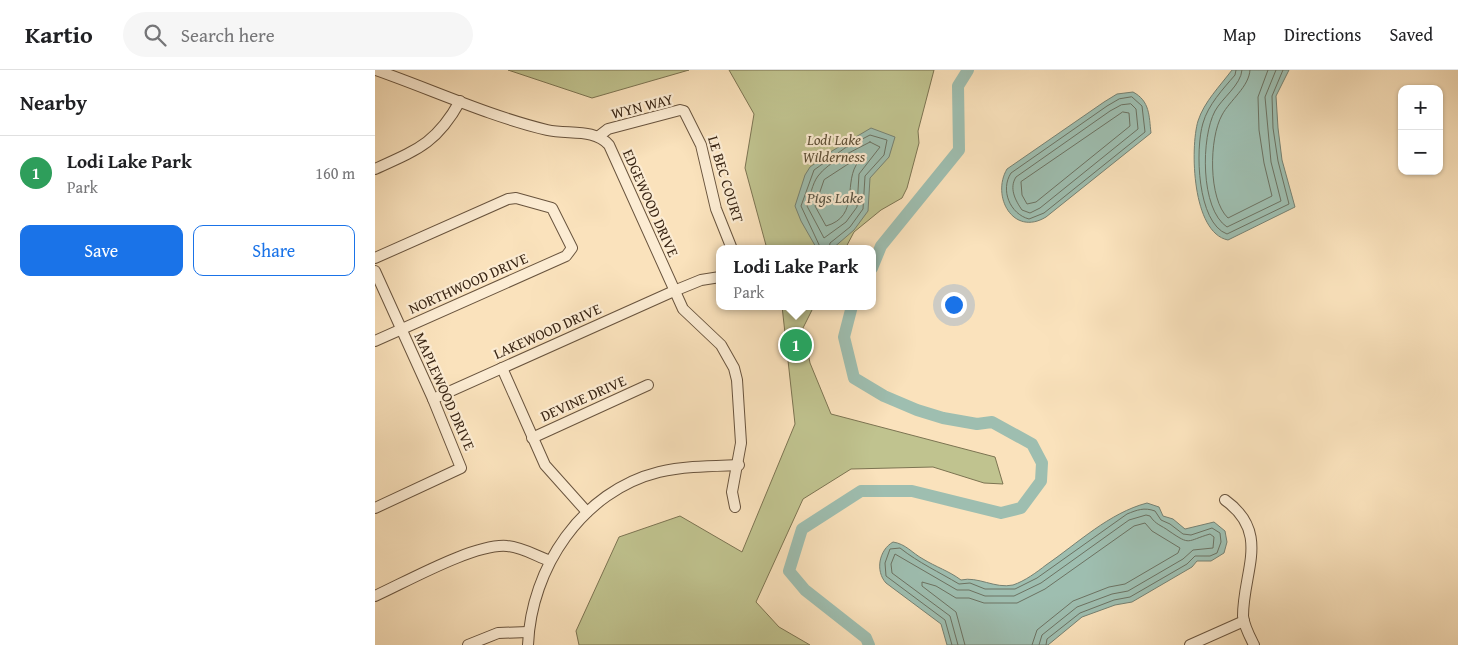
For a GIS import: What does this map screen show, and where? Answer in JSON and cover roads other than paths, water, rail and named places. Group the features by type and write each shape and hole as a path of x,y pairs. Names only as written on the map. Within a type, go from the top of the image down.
{"street":[{"path":"376,70 529,125 556,132 599,136"},
{"path":"375,169 428,142 449,121 460,100"},
{"name":"WYN WAY","path":"599,136 608,129 680,110 689,119"},
{"name":"LE BEC COURT","path":"689,119 701,145 717,208 731,245"},
{"name":"EDGEWOOD DRIVE","path":"599,136 609,145 683,309 721,345 734,368 737,380 741,443 739,465 732,492 735,507"},
{"name":"NORTHWOOD DRIVE","path":"375,258 508,199 516,198 552,208 557,215 572,250 566,256 375,341"},
{"name":"MAPLEWOOD DRIVE","path":"375,271 433,399 461,468 375,508"},
{"path":"674,291 701,280 716,278"},
{"name":"LAKEWOOD DRIVE","path":"433,399 674,291"},
{"path":"502,368 545,465 587,512"},
{"name":"DEVINE DRIVE","path":"532,438 648,385"},
{"path":"528,645 528,632 541,580 550,561 565,538 587,512 614,490 659,472 696,466 739,465"},
{"path":"1225,500 1244,519 1253,544 1246,586 1244,621 1252,640"},
{"path":"375,596 476,551 494,546 521,549 550,561"},
{"path":"1190,645 1244,621"},
{"path":"468,645 497,633 528,632"}],"water":[{"path":"1232,70 1289,70 1276,96 1282,160 1295,207 1228,240 1216,234 1207,222 1197,188 1194,150 1198,121 1204,107"},
{"path":"1133,92 1146,104 1151,133 1046,217 1034,222 1024,222 1015,218 1008,211 1002,191 1007,169 1117,94"},
{"name":"Pigs Lake","path":"871,128 895,137 889,157 870,178 868,211 854,230 837,245 815,245 795,206 805,175 810,167 832,151"},
{"path":"1147,503 1159,507 1163,516 1173,519 1185,529 1214,522 1225,531 1227,542 1224,553 1211,561 1197,561 1192,567 1132,602 1115,605 1082,617 1048,645 947,645 941,624 886,583 880,573 880,561 884,550 893,542 898,543 961,580 967,579 1006,586 1013,585 1035,573 1107,521"}],"waterway":[{"path":"876,258 881,246 959,150 958,86 968,70"},
{"path":"851,310 844,337 854,378 884,396 917,410 943,418 977,424 992,422 1032,444 1042,463 1041,481 1021,508 1001,513 912,491 861,491 802,529 789,571 805,590 866,638 869,645"}],"place":[{"name":"Lodi Lake Park","path":"796,345"}],"park label":[{"name":"Lodi Lake Wilderness","path":"834,148"}]}
